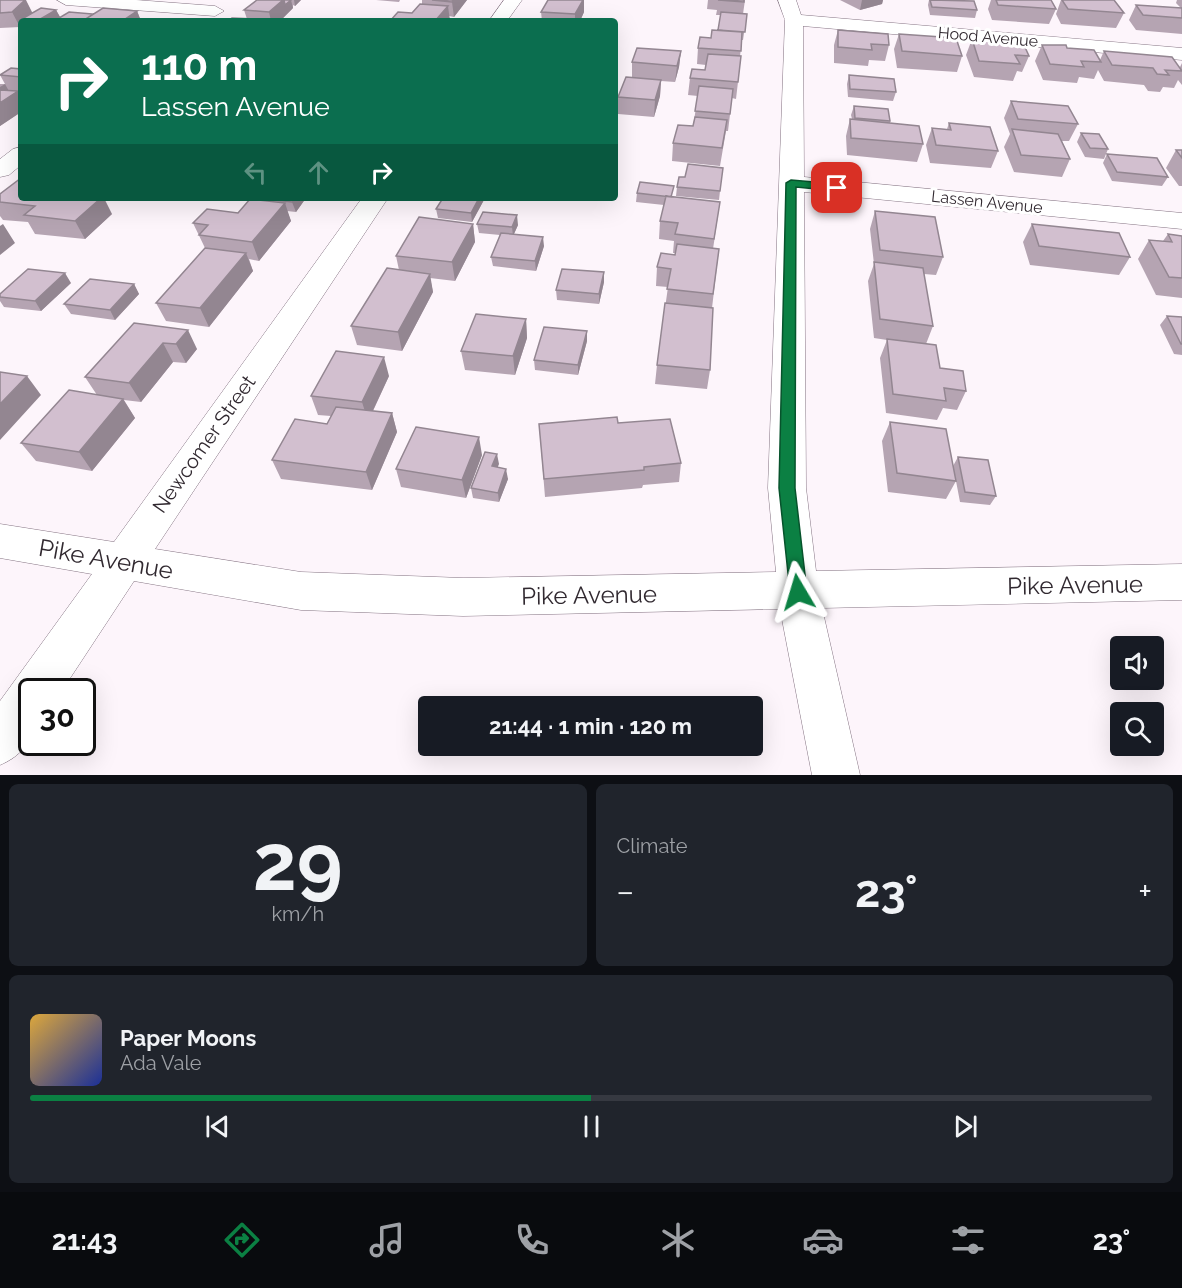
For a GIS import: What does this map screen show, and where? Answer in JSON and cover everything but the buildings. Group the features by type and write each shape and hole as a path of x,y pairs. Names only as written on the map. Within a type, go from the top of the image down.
{"street":[{"path":"66,0 209,16 231,0"},
{"path":"500,18 513,0"},
{"path":"791,10 787,488 798,592 836,775"},
{"name":"Hood Avenue","path":"791,10 1182,54"},
{"path":"0,170 18,156"},
{"name":"Lassen Avenue","path":"791,183 1182,221"},
{"name":"Newcomer Street","path":"43,678 373,201"},
{"name":"Pike Avenue","path":"0,541 301,591 463,597 798,592 1182,582"},
{"name":"Newcomer Street","path":"0,741 18,715"}],"route":[{"path":"798,592 787,488 791,183 837,188"}]}
